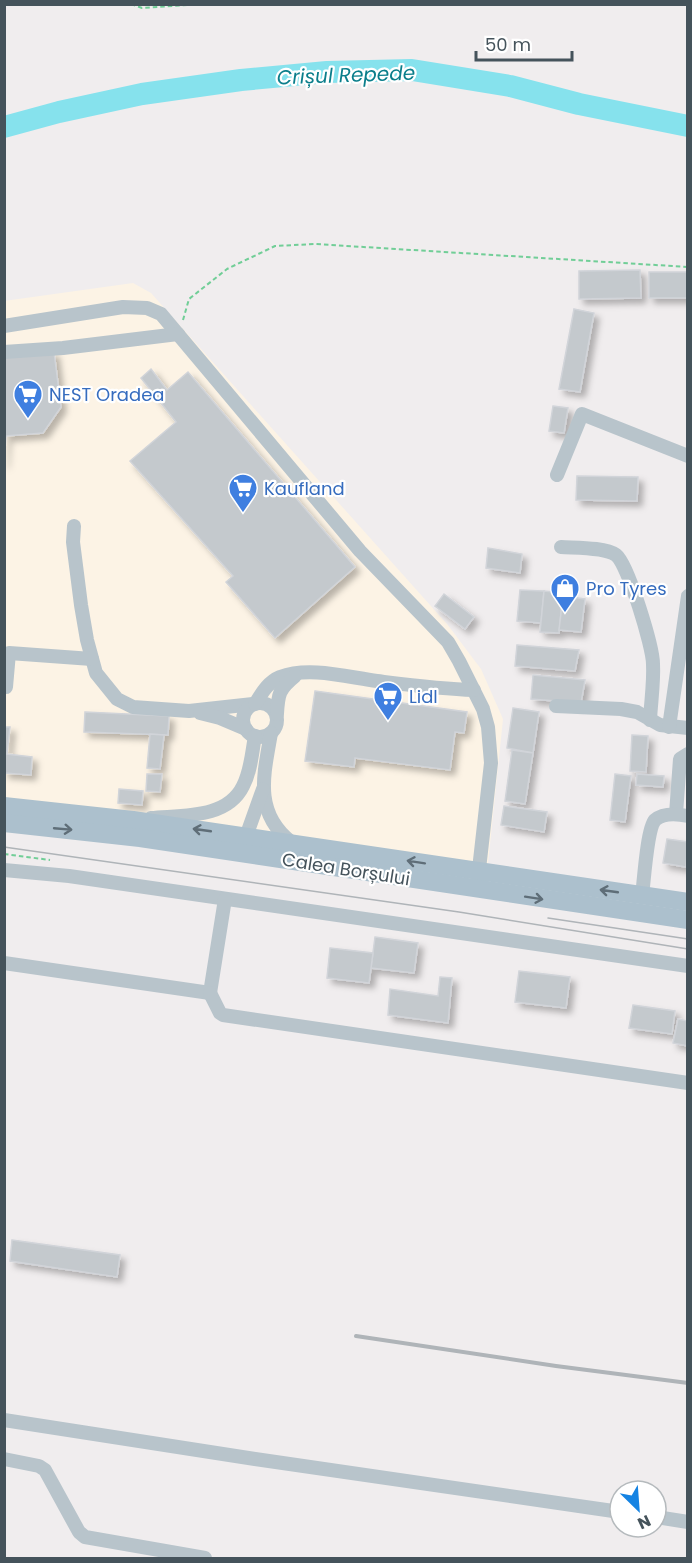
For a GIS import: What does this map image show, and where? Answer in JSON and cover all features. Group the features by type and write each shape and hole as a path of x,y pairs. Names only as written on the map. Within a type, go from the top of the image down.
{"main road":[{"name":"Calea Borșului","path":"4,806 133,820 243,845 291,842 687,921"},
{"name":"Calea Borșului","path":"4,824 243,845 478,880 687,902"}],"street":[{"path":"4,326 123,307 147,308 161,314 360,551 448,642 483,709 488,727 490,763 478,880"},
{"path":"4,352 63,348 178,334"},
{"path":"556,475 582,414 687,456"},
{"path":"74,526 73,542 81,605 92,659 96,673 117,699 133,707 189,711 220,718 260,737 271,733"},
{"path":"561,547 607,551 617,556 626,573 650,639 654,663 650,720"},
{"path":"669,727 687,596"},
{"path":"4,687 6,687 9,653 92,659"},
{"path":"133,820 213,811 226,805 243,786 250,732 243,719 244,715 266,686 279,678 299,673 346,676 442,689 474,690"},
{"path":"243,845 263,789 271,733 277,724 278,694 285,684 299,673"},
{"path":"189,711 264,703 270,706 276,714"},
{"path":"556,705 621,709 637,712 669,727 687,728"},
{"path":"642,896 650,832 655,821 663,816 682,815 680,759 687,754"},
{"path":"263,789 269,814 275,826 291,842"},
{"path":"4,870 69,876 687,966"},
{"path":"225,899 210,993 223,1016 687,1083"},
{"path":"4,963 210,993"},
{"path":"4,1420 608,1510"},
{"path":"4,1460 39,1466 45,1470 79,1532 85,1537 205,1558"},
{"path":"668,1519 687,1522"}],"path":[{"path":"131,4 142,8 203,4"},
{"path":"178,334 189,299 227,269 275,246 315,244 687,267"}],"shaded area":[{"path":"133,283 151,293 447,624 481,669 503,719 487,873 5,807 4,301"}],"building":[{"path":"640,270 641,298 579,299 579,271"},
{"path":"649,272 688,272 688,298 649,298"},
{"path":"574,309 594,313 580,392 559,389"},
{"name":"NEST Oradea","path":"54,352 61,407 43,433 6,436 4,464 4,356"},
{"name":"Kaufland","path":"151,369 167,390 188,372 355,567 275,638 226,582 233,576 130,461 176,422 141,378"},
{"path":"553,406 568,408 564,433 549,431"},
{"path":"577,476 638,477 637,501 576,500"},
{"path":"488,548 522,554 520,573 486,568"},
{"path":"520,590 544,591 541,623 517,621"},
{"path":"544,591 563,593 559,633 540,632"},
{"path":"444,594 474,617 465,629 435,606"},
{"path":"563,596 585,599 581,632 559,630"},
{"path":"517,645 579,650 575,671 515,666"},
{"path":"533,675 585,680 581,703 531,699"},
{"name":"Lidl","path":"315,691 467,712 464,733 455,732 450,770 355,758 354,767 305,761"},
{"path":"513,708 539,712 533,753 507,748"},
{"path":"85,712 169,716 168,735 84,732"},
{"path":"4,727 10,727 7,754 32,757 31,775 4,773"},
{"path":"150,734 164,735 160,769 147,768"},
{"path":"632,735 648,736 646,772 630,771"},
{"path":"512,750 533,753 525,804 505,801"},
{"path":"147,774 162,774 160,792 146,791"},
{"path":"615,774 631,776 625,822 610,820"},
{"path":"637,774 664,776 663,787 636,785"},
{"path":"119,789 143,791 142,805 118,803"},
{"path":"504,806 547,812 544,832 501,825"},
{"path":"667,839 688,842 686,867 663,863"},
{"path":"375,937 418,943 414,973 371,968"},
{"path":"330,948 373,953 369,983 327,978"},
{"path":"519,971 570,977 566,1008 515,1002"},
{"path":"440,977 452,978 448,1023 388,1015 390,989 438,996"},
{"path":"633,1005 675,1011 672,1034 629,1028"},
{"path":"678,1019 688,1021 688,1046 673,1043"},
{"path":"12,1240 120,1255 117,1277 10,1261"}],"waterway":[{"name":"Crișul Repede","path":"4,127 142,94 241,80 327,72 412,70 510,86 579,104 688,126"}],"tram line":[{"path":"4,847 459,912 688,949"},
{"path":"548,918 688,939"}],"railway":[{"path":"356,1336 688,1383"}],"place":[{"name":"NEST Oradea","path":"28,420"},
{"name":"Kaufland","path":"243,514"},
{"name":"Pro Tyres","path":"565,614"},
{"name":"Lidl","path":"388,722"}]}
